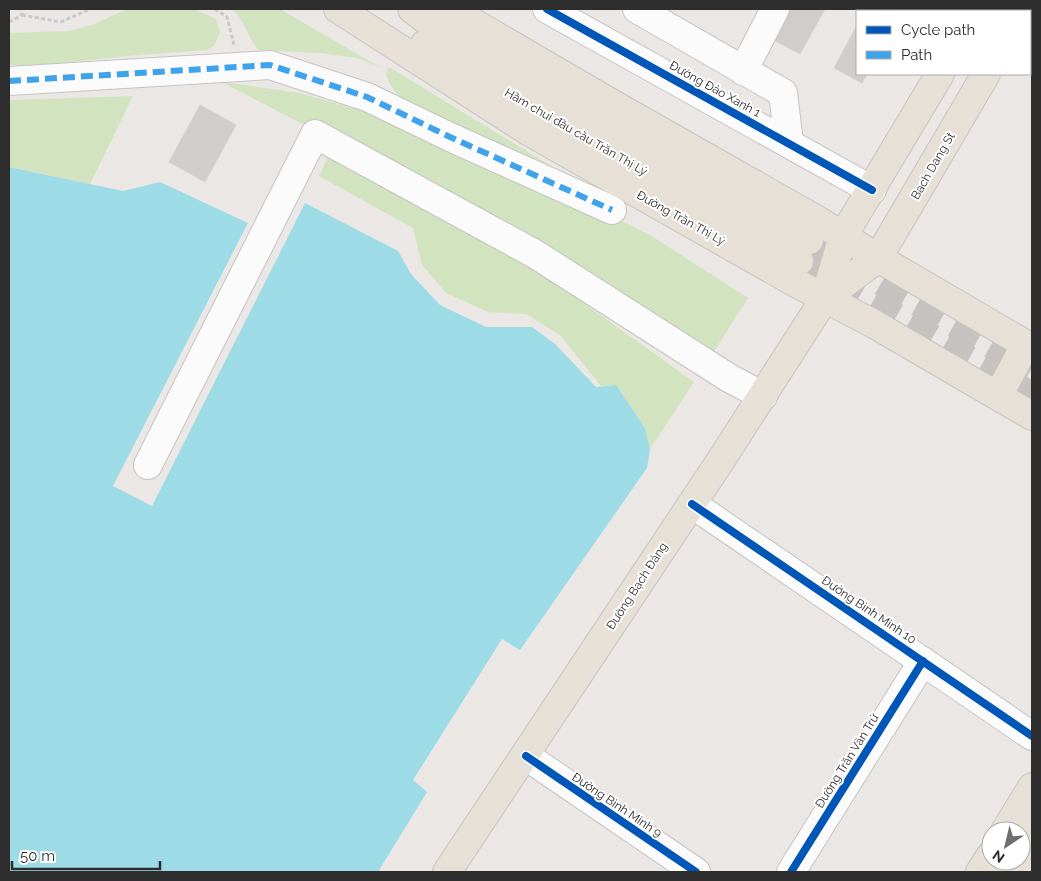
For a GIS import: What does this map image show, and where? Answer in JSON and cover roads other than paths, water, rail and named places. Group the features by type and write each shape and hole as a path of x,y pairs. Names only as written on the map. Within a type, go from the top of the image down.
{"main road":[{"name":"Đường Trần Thị Lý","path":"338,9 528,131 824,298 874,324 1032,416"},
{"name":"Hầm chui đầu cầu Trần Thị Lý","path":"351,9 415,38 804,251 602,123 425,19 412,9"},
{"path":"450,9 611,104 819,221 878,258 1029,346 998,396"},
{"path":"824,298 843,236 939,75"},
{"name":"Bach Dang St","path":"878,258 985,75"},
{"path":"824,298 878,258"},
{"name":"Đường Bạch Đằng","path":"448,872 763,396 824,298"},
{"path":"1012,821 1032,787"},
{"path":"1029,872 1032,867"}],"street":[{"name":"Đường Đảo Xanh 1","path":"546,9 872,190"},
{"path":"637,9 784,93 789,143"},
{"path":"743,71 775,9"},
{"path":"9,80 270,65 367,97 450,137 612,210"},
{"path":"148,465 315,134 535,254 729,378 763,396"},
{"name":"Đường Bình Minh 10","path":"692,504 1032,736"},
{"name":"Đường Trần Văn Trứ","path":"791,872 923,661"},
{"name":"Đường Bình Minh 9","path":"526,756 696,872"}],"water":[{"path":"9,167 123,191 160,182 248,223 113,486 152,506 305,203 398,251 411,274 440,305 486,327 532,327 555,344 596,387 616,385 645,428 650,449 647,468 520,650 502,639 413,780 427,792 378,872 9,872"}],"tunnel":[{"path":"809,240 1032,368"},
{"path":"799,261 1032,396"}]}
